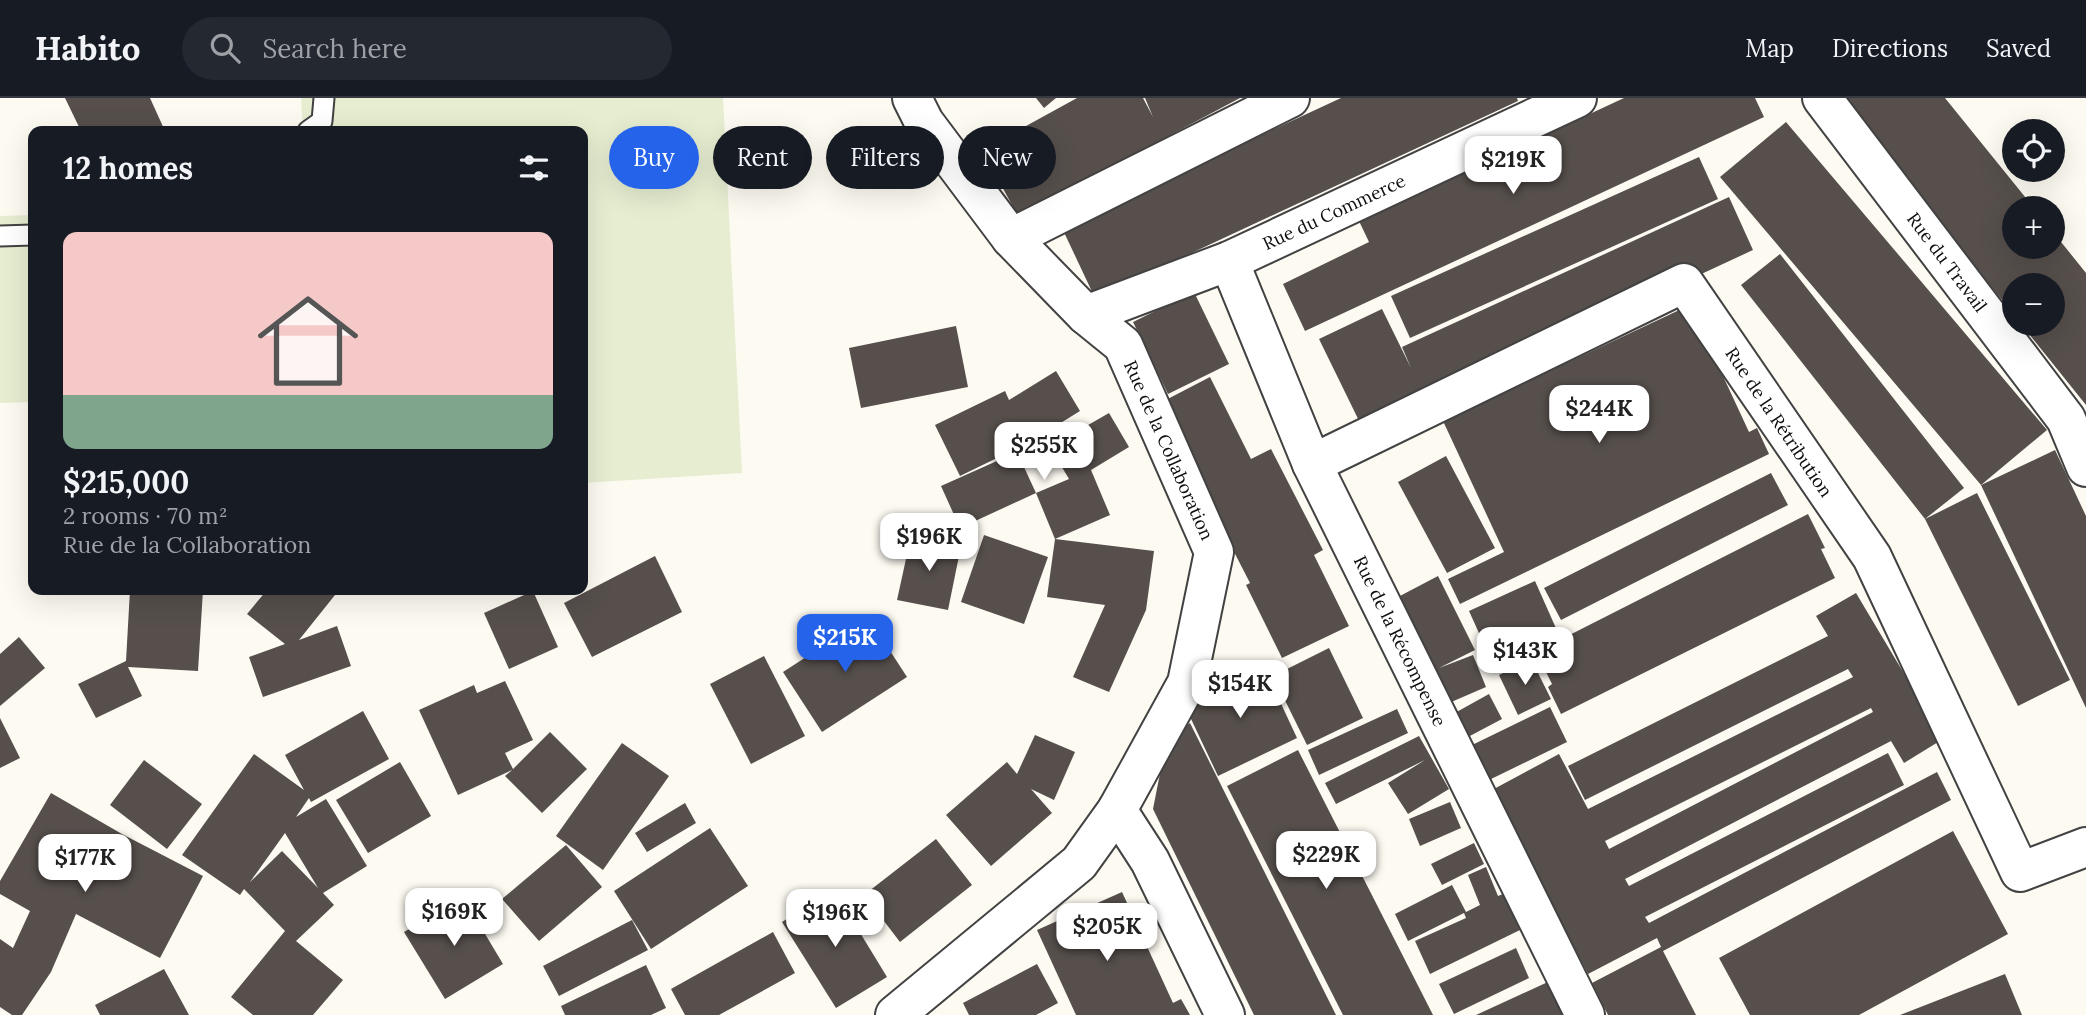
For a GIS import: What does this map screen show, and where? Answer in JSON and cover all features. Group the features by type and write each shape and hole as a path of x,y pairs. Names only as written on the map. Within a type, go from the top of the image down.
{"street":[{"path":"1011,238 1290,98"},
{"name":"Rue du Commerce","path":"1086,316 1229,261 1577,98"},
{"name":"Rue du Travail","path":"1822,98 2066,419 2086,467"},
{"name":"Rue de la Collaboration","path":"895,1015 1079,863 1117,810 1187,683 1214,552 1123,345 1086,316 1011,238 928,106"},
{"name":"Rue de la Récompense","path":"1229,261 1312,464 1585,1015"},
{"name":"Rue de la Rétribution","path":"1312,464 1684,283 1872,557 2020,872 2086,847"},
{"path":"1117,810 1150,861 1225,1015"}],"lane":[{"path":"315,126 322,121 324,98"},
{"path":"0,236 28,235"}],"green space":[{"path":"301,98 723,98 724,126 713,126 713,189 728,189 742,473 588,483 588,126 303,126"},
{"path":"28,215 28,402 0,403 0,216"}],"building":[{"path":"65,98 150,98 163,126 79,126"},
{"path":"1036,98 1056,98 1044,108"},
{"path":"1077,98 1143,98 1153,117 1145,98 1240,98 1018,216 1003,189 1056,189 1056,126 1026,126"},
{"path":"1341,98 1517,98 1518,101 1095,298 1062,228"},
{"path":"1624,98 1755,98 1764,117 1305,331 1283,284 1369,242 1359,221"},
{"path":"1839,98 1945,98 2002,168 2002,182 2013,182 2024,196 2002,196 2002,259 2065,259 2065,247 2086,273 2086,405 2031,336 2065,336 2065,273 2002,273 2002,300"},
{"path":"1786,122 2047,430 1981,485 1720,177"},
{"path":"1699,157 1718,199 1410,338 1391,296"},
{"path":"1729,197 1753,250 1364,431 1319,339 1382,309 1411,368 1402,347"},
{"path":"1780,254 1964,488 1925,519 1741,285"},
{"path":"1194,292 1229,364 1168,394 1133,322"},
{"path":"1690,305 1749,432 1757,428 1769,454 1460,604 1448,579 1504,552 1443,421"},
{"path":"956,326 968,387 861,408 849,348"},
{"path":"1056,371 1080,411 1030,442 960,476 935,425 1005,391 1009,400"},
{"path":"1210,377 1251,459 1271,449 1323,550 1314,555 1349,626 1282,658 1246,585 1250,583 1158,404"},
{"path":"1109,413 1129,447 1091,470 1110,515 1055,539 1036,493 1069,479 1050,447"},
{"path":"2055,450 2086,516 2086,708 1981,485"},
{"path":"1017,452 1036,493 960,528 941,486"},
{"path":"1446,456 1495,548 1447,573 1398,482"},
{"path":"1771,473 1788,505 1561,620 1544,588"},
{"path":"1977,493 2070,680 2018,706 1925,519"},
{"path":"1808,514 1825,548 1821,549 1835,578 1561,714 1548,687 1552,684 1536,652"},
{"path":"984,535 1048,557 1024,624 961,602"},
{"path":"911,536 961,546 948,610 897,600"},
{"path":"1055,539 1154,551 1146,610 1109,692 1073,677 1105,605 1047,597"},
{"path":"655,556 682,612 592,657 564,603 579,595 588,595 588,591"},
{"path":"1438,576 1475,650 1439,668 1473,655 1486,687 1449,703 1398,597"},
{"path":"1535,581 1559,635 1493,664 1469,611"},
{"path":"1856,593 1943,739 1904,763 1891,741 1625,879 1629,886 1888,753 1904,785 1645,917 1649,923 1937,772 1951,800 1663,951 1696,1015 1608,1015 1592,983 1661,947 1657,938 1588,974 1492,790 1559,754 1588,809 1853,677 1848,669 1585,800 1568,766 1828,636 1816,616","holes":["1871,708 1873,712 1609,849 1605,841"]},
{"path":"130,595 203,595 198,671 128,667 142,696 96,718 78,684 126,661"},
{"path":"263,595 335,595 299,640 337,626 351,666 263,697 249,657 285,644 247,614"},
{"path":"524,595 535,595 558,647 509,669 484,613"},
{"path":"868,617 907,677 822,732 783,672"},
{"path":"19,637 45,668 0,706 0,654"},
{"path":"1329,648 1363,718 1307,745 1273,676"},
{"path":"764,656 805,736 751,764 710,684"},
{"path":"1531,659 1551,699 1518,715 1499,675"},
{"path":"1263,665 1297,738 1218,776 1183,702"},
{"path":"505,681 533,740 505,753 513,769 550,732 587,769 542,813 505,776 512,770 458,795 419,710 474,685 477,693"},
{"path":"1489,694 1502,719 1466,738 1453,714"},
{"path":"1550,707 1567,742 1487,781 1470,746"},
{"path":"1397,709 1408,733 1319,775 1308,750"},
{"path":"363,711 389,759 311,802 309,798 296,817 326,799 367,866 323,893 334,905 296,941 343,980 313,1015 253,1015 231,997 285,931 244,889 240,895 182,855 254,754 304,790 285,755","holes":["285,833 318,888 282,851 250,882"]},
{"path":"0,718 20,758 0,768"},
{"path":"1190,723 1336,1015 1254,1015 1153,809 1167,738"},
{"path":"1035,735 1075,752 1054,800 1031,789 1052,813 991,866 946,815 1007,762 1017,774"},
{"path":"1419,736 1449,789 1408,814 1388,783 1425,760 1336,804 1325,783"},
{"path":"622,743 669,776 603,870 556,836"},
{"path":"1298,750 1433,1015 1343,1015 1227,786"},
{"path":"144,760 202,804 167,849 110,805"},
{"path":"400,762 431,816 368,853 336,800"},
{"path":"51,793 203,876 160,958 76,914 51,972 22,1015 12,1015 0,1007 0,939 13,948 30,911 0,894 0,881"},
{"path":"1450,802 1461,828 1420,846 1409,819"},
{"path":"685,803 696,823 647,852 635,833"},
{"path":"710,828 748,886 651,949 614,891"},
{"path":"1953,831 2008,934 1859,1015 1750,1015 1719,958"},
{"path":"936,839 972,885 900,942 864,895"},
{"path":"1474,843 1484,864 1442,885 1431,864"},
{"path":"566,845 602,887 539,941 502,899"},
{"path":"1486,867 1498,896 1503,894 1520,930 1430,974 1415,941 1466,918 1464,913 1408,941 1395,914 1452,885 1466,912 1480,905 1468,875"},
{"path":"834,890 887,977 836,1008 782,922"},
{"path":"1122,892 1173,1003 1181,999 1190,1015 1076,1015 1037,930"},
{"path":"463,897 503,964 445,999 404,932"},
{"path":"632,920 648,950 559,996 543,966"},
{"path":"773,932 795,973 719,1015 685,1015 671,989"},
{"path":"1516,948 1529,978 1454,1014 1439,984"},
{"path":"1037,964 1058,1003 1036,1015 969,1015 963,1003"},
{"path":"646,965 666,1008 651,1015 565,1015 561,1006"},
{"path":"164,969 189,1015 100,1015 95,1005"},
{"path":"2005,974 2022,1015 1900,1015"},
{"path":"1550,981 1566,1015 1476,1015"}]}
